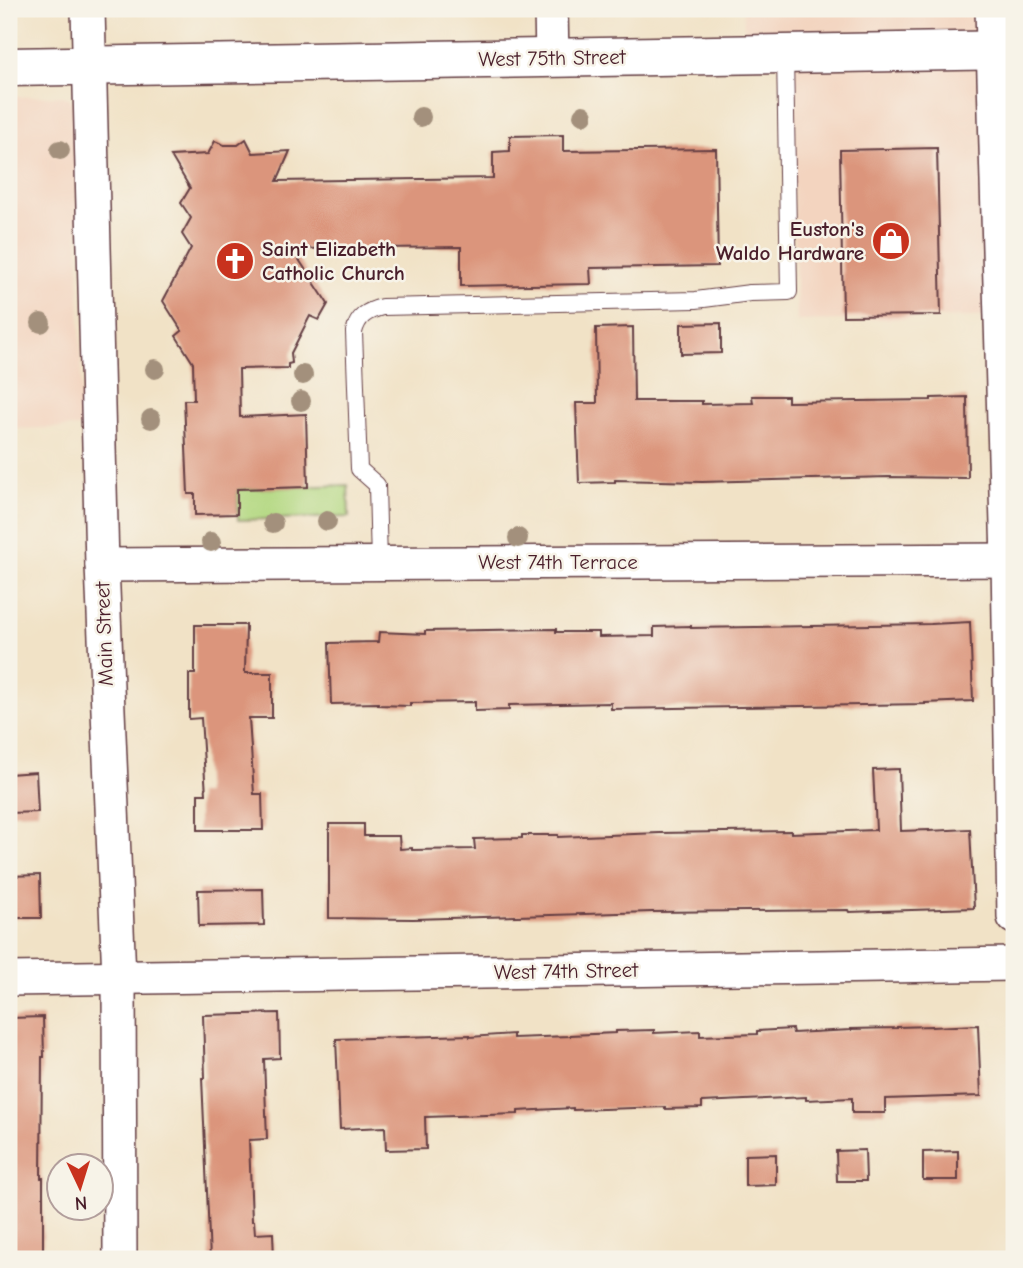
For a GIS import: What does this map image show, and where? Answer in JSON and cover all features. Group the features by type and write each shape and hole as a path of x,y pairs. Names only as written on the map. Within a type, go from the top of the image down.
{"main road":[{"name":"West 75th Street","path":"9,67 1004,50"}],"street":[{"name":"Main Street","path":"88,9 102,565 119,977 120,1259"},
{"path":"551,9 552,58"},
{"path":"992,9 1004,50 1014,917"},
{"name":"West 74th Terrace","path":"102,565 1011,560"},
{"name":"West 74th Street","path":"9,979 1014,964"}],"lane":[{"path":"379,563 377,485 359,469 356,323 364,313 382,307 696,300 750,293 789,292 785,54"}],"shaded area":[{"path":"743,9 1014,9 1014,316 797,321 791,80 744,28"},
{"path":"62,96 75,106 82,427 9,429 9,97"}],"green space":[{"path":"348,485 349,517 238,520 237,489"}],"building":[{"path":"563,135 563,151 716,149 718,266 590,268 591,284 461,286 461,247 292,249 328,304 319,320 310,316 291,353 292,363 288,364 288,368 239,369 240,417 306,414 308,487 237,489 237,514 195,515 195,494 188,494 184,400 194,400 193,363 176,336 182,331 163,301 191,248 182,234 191,218 181,203 190,188 171,156 208,154 215,141 224,145 238,145 246,139 253,153 290,151 277,181 493,178 493,152 510,151 510,136"},
{"name":"Euston's Waldo Hardware","path":"937,148 941,315 843,316 840,150"},
{"path":"721,323 721,353 681,354 681,324"},
{"path":"633,327 634,401 702,401 702,404 753,403 752,396 788,396 788,402 967,397 968,478 888,477 702,482 615,480 579,483 576,403 597,403 596,328"},
{"path":"970,622 973,701 611,709 611,703 509,705 509,710 475,711 475,702 410,703 410,706 378,703 331,704 329,643 378,642 379,632 425,634 425,631 556,629 556,632 599,632 599,637 654,636 654,627"},
{"path":"195,625 246,625 245,673 272,673 272,718 249,718 254,794 262,794 263,830 198,830 198,794 206,794 201,718 189,719 189,674 195,674"},
{"path":"899,769 901,831 970,829 974,908 849,912 652,912 413,919 329,918 329,824 364,824 364,836 399,836 400,849 412,850 475,849 474,839 522,838 522,835 558,837 876,830 873,770"},
{"path":"36,772 38,812 9,813 9,774"},
{"path":"40,875 41,918 9,918 9,876"},
{"path":"263,889 264,925 199,926 198,890"},
{"path":"279,1013 280,1058 264,1059 267,1139 249,1140 252,1221 255,1234 273,1233 274,1259 210,1259 202,1078 205,1078 203,1015"},
{"path":"43,1017 43,1259 9,1259 9,1018"},
{"path":"978,1025 981,1096 885,1099 885,1113 852,1113 852,1098 806,1100 806,1097 702,1102 702,1108 573,1108 518,1111 518,1114 425,1117 426,1149 386,1150 385,1127 340,1129 336,1039 513,1034 513,1038 654,1030 654,1033 700,1031 700,1036 757,1034 757,1031 792,1029 793,1033"},
{"path":"865,1150 866,1181 837,1181 836,1151"},
{"path":"958,1151 958,1180 923,1180 923,1152"},
{"path":"776,1154 776,1185 745,1186 745,1155"}],"place":[{"name":"Euston's Waldo Hardware","path":"891,241"},
{"name":"Saint Elizabeth Catholic Church","path":"235,261"}]}
